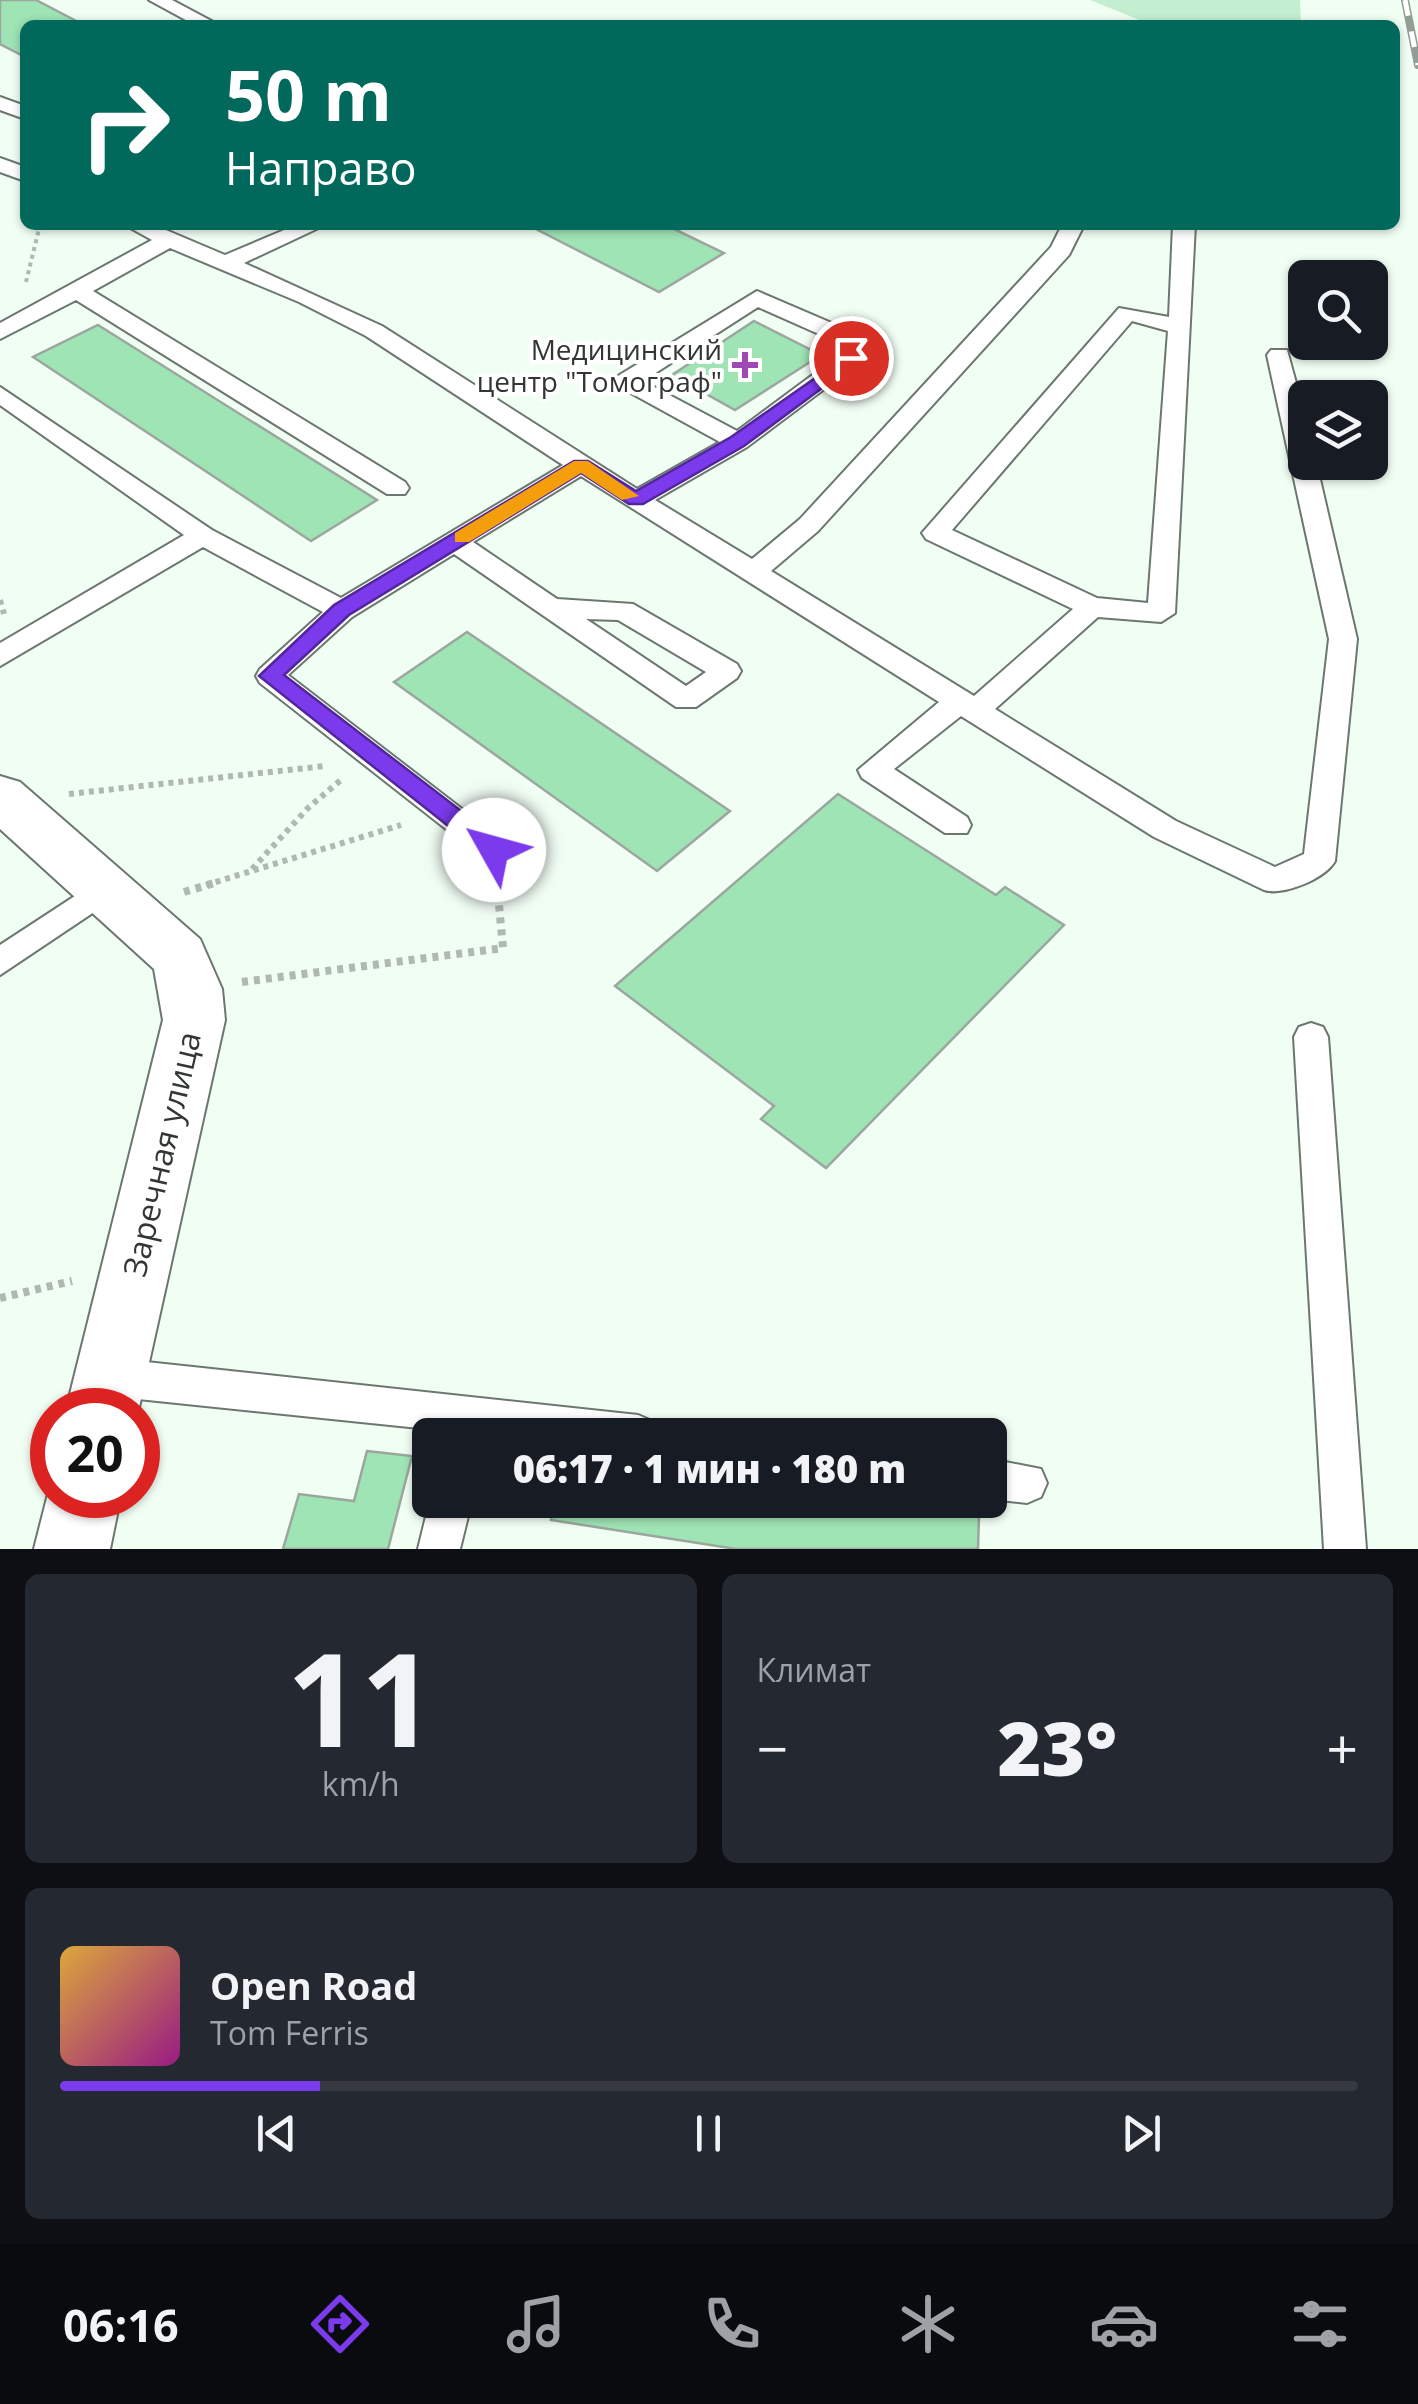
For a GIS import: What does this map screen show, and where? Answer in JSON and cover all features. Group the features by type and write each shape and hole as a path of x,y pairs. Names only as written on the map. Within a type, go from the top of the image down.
{"street":[{"name":"Заречная улица","path":"12,807 179,956 191,989 194,1020 106,1388"},
{"path":"72,1549 79,1518"}],"lane":[{"path":"158,0 200,20"},
{"path":"147,230 307,297 374,331 636,500 1165,829 1274,880 1319,861 1343,639 1279,355"},
{"path":"224,264 302,230"},
{"path":"753,573 836,496 1061,250 1071,230"},
{"path":"1180,327 1128,313 936,533 1092,607 1161,612 1180,327 1184,230"},
{"path":"0,332 169,240"},
{"path":"79,292 396,488"},
{"path":"636,500 738,442 851,358 840,336 756,298 626,381 738,442"},
{"path":"0,394 204,536 342,610"},
{"path":"494,850 270,676 342,610 581,465"},
{"path":"0,656 204,536"},
{"path":"454,542 548,608 686,700 727,671 623,611 548,608"},
{"path":"956,825 873,770 968,706 1092,607"},
{"path":"0,962 115,899"},
{"path":"1311,1037 1345,1549"},
{"path":"160,1399 412,1420"},
{"path":"440,1549 447,1518"}],"path":[{"path":"12,807 64,794 379,760"},
{"path":"250,871 336,782 379,760"},
{"path":"115,899 250,871 446,812"},
{"path":"191,989 503,948 494,850"},
{"path":"0,1298 84,1278"}],"green space":[{"path":"1090,0 1300,0 1301,20 1140,20"}],"building":[{"path":"0,0 36,0 74,20 20,20 20,54 0,44"},
{"path":"538,230 676,230 724,253 659,292"},
{"name":"Медицинский центр \"Томограф\"","path":"754,321 821,355 735,410 672,375"},
{"path":"98,325 377,500 311,541 33,357"},
{"path":"467,632 730,811 657,871 394,682"},
{"path":"838,794 996,895 1005,887 1064,925 826,1168 761,1119 774,1106 615,986"},
{"path":"367,1451 412,1456 388,1549 283,1549 299,1494 354,1501"},
{"path":"979,1518 978,1549 736,1549 551,1520"}],"railway":[{"path":"1405,0 1418,65"}],"slow traffic":[{"path":"462,537 581,465 629,496"}],"place":[{"name":"Медицинский центр \"Томограф\"","path":"745,365"}],"route":[{"path":"494,850 270,676 342,610 581,465 636,500 738,442 851,358"}]}
